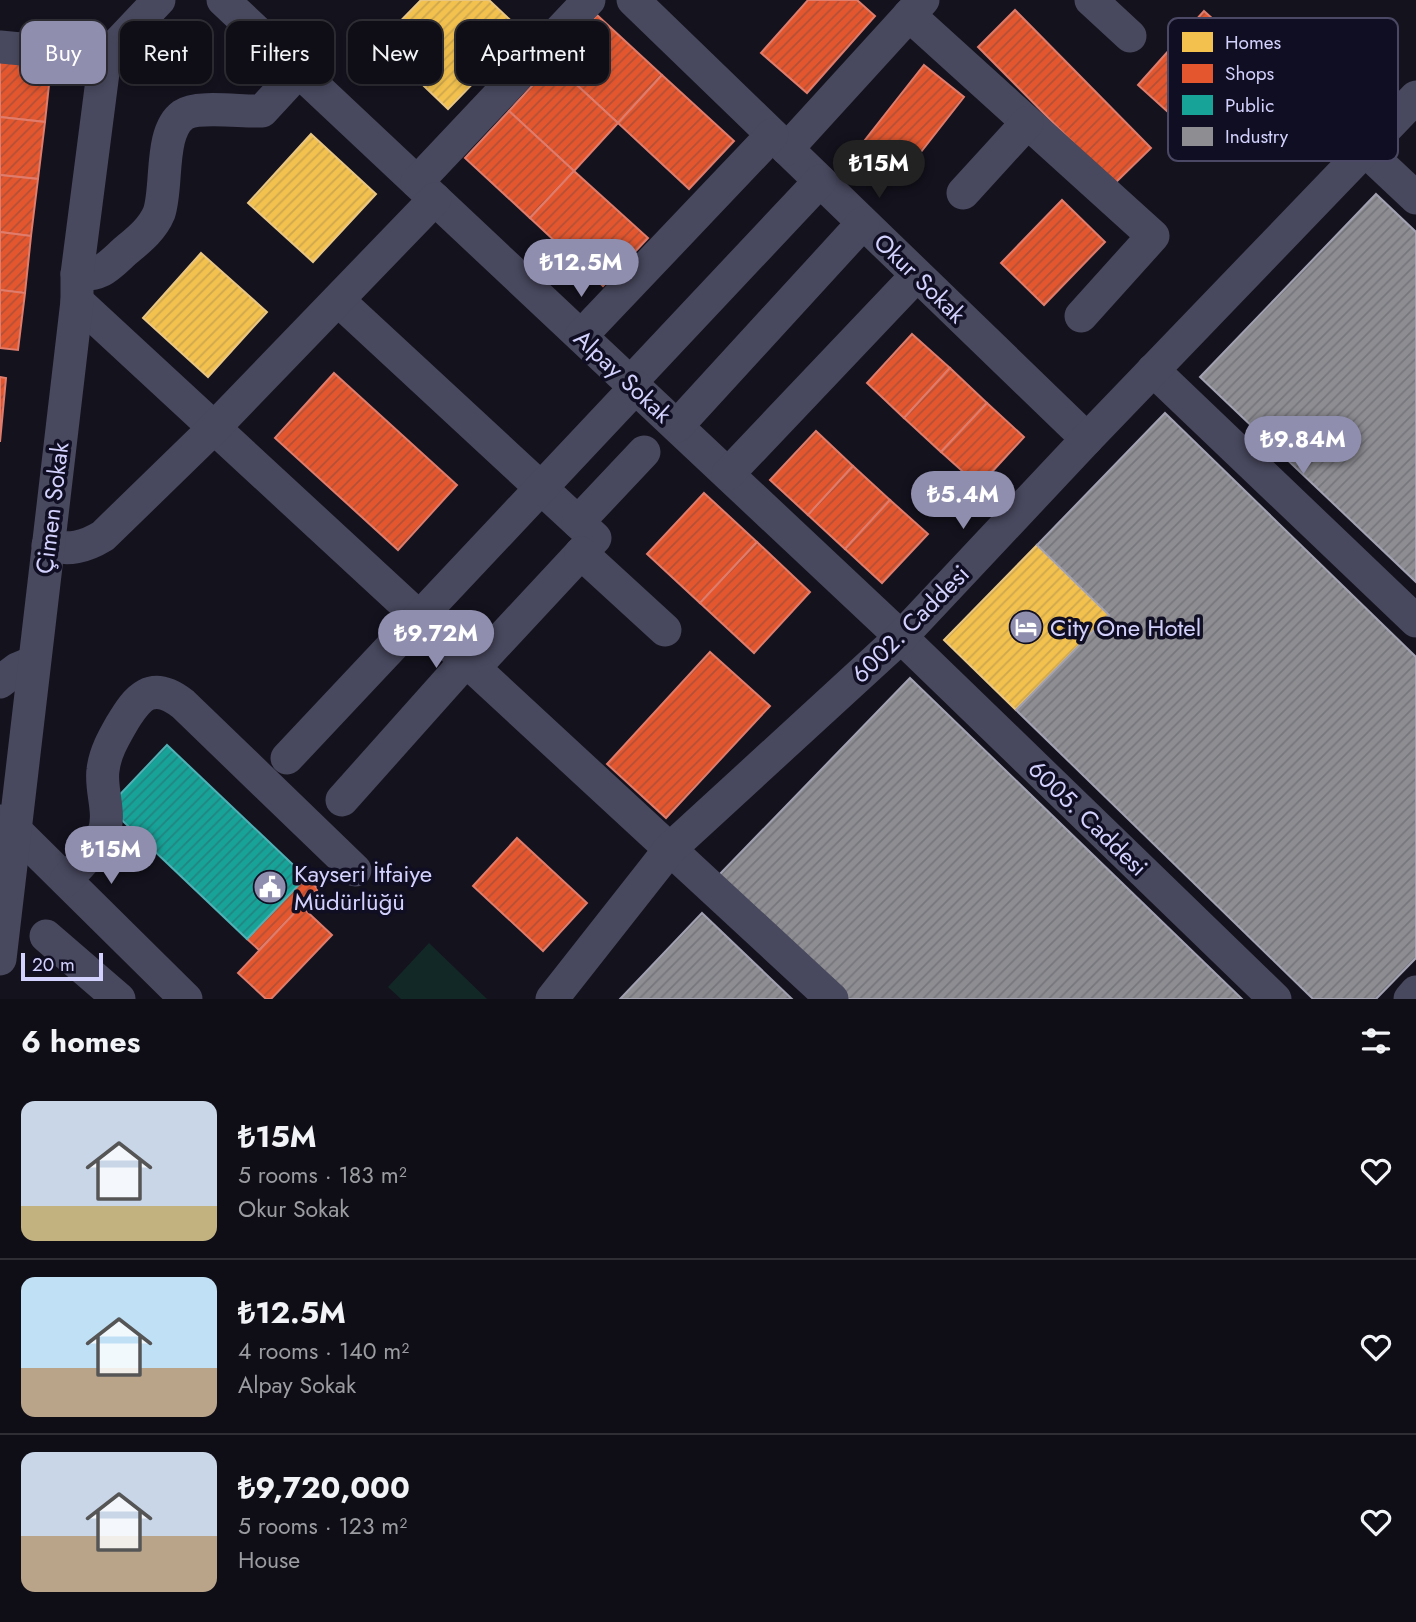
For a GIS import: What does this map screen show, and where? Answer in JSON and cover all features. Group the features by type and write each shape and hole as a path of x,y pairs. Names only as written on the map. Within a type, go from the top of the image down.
{"street":[{"path":"106,55 159,0"},
{"name":"Alpay Sokak","path":"223,0 245,21"},
{"path":"48,545 59,548 81,547 103,536 214,428 338,300 426,190 589,0"},
{"path":"1091,0 1130,36"},
{"name":"Okur Sokak","path":"653,7 779,142 1087,439"},
{"path":"580,336 916,8 1027,123 1153,236 1081,316"},
{"path":"0,47 21,49"},
{"name":"Çimen Sokak","path":"0,959 7,825 34,662 101,84"},
{"path":"287,84 262,111 204,109 182,116 171,132 162,202 150,229 110,265 77,288 214,428 832,999"},
{"name":"Alpay Sokak","path":"313,84 901,637"},
{"name":"6002. Caddesi","path":"1398,116 1416,97"},
{"path":"963,194 1027,123"},
{"name":"6002. Caddesi","path":"552,999 670,849 901,637 1354,161"},
{"path":"1377,161 1416,198"},
{"path":"287,758 541,488 820,181"},
{"path":"677,426 863,223"},
{"path":"728,474 917,275"},
{"path":"338,300 541,488 580,538 665,630"},
{"path":"1153,370 1416,621"},
{"path":"342,800 470,664 580,538 644,452"},
{"name":"6005. Caddesi","path":"901,637 1275,999"},
{"path":"0,682 17,669 34,662"},
{"path":"66,880 103,835 107,821 102,784 103,769 112,741 136,700 155,693 165,694 183,704 355,870"},
{"path":"7,825 66,880 161,987 186,999"},
{"path":"46,936 119,999"},
{"path":"1410,999 1416,992"}],"green space":[{"path":"429,943 487,999 401,999 388,987"}],"building: Homes":[{"path":"421,0 489,0 511,21 456,21 456,84 472,84 448,109 422,84 442,84 442,21 400,21"},
{"path":"311,134 376,194 313,262 248,203"},
{"path":"201,253 267,312 208,377 143,318"},
{"name":"City One Hotel","path":"1037,545 1109,615 1016,710 944,640"}],"building: Shops":[{"path":"808,0 857,0 875,16 807,93 761,53"},
{"path":"1015,10 1151,148 1114,184 978,47"},
{"path":"1204,11 1212,18 1198,18"},
{"path":"597,15 604,21 592,21"},
{"path":"609,26 662,75 618,123 576,84 609,84"},
{"path":"1168,51 1168,112 1138,85"},
{"path":"0,59 21,62 21,84 49,84 45,122 0,117"},
{"path":"924,65 964,97 902,176 861,145"},
{"path":"662,75 734,141 689,189 618,123"},
{"path":"534,84 576,84 618,123 574,171 509,111"},
{"path":"509,111 574,171 530,218 465,158"},
{"path":"0,117 45,122 38,179 0,175"},
{"path":"574,171 648,238 603,286 530,218"},
{"path":"0,175 38,179 31,236 0,232"},
{"path":"1062,200 1105,242 1044,305 1001,263"},
{"path":"0,232 31,236 25,293 0,290"},
{"path":"0,290 25,293 18,350 0,348"},
{"path":"912,334 950,368 904,418 867,383"},
{"path":"950,368 987,403 941,452 904,418"},
{"path":"334,373 457,485 398,550 275,438"},
{"path":"0,377 6,378 0,442"},
{"path":"987,403 1024,437 979,486 941,452"},
{"path":"816,431 853,466 808,515 770,480"},
{"path":"853,466 890,500 845,549 808,515"},
{"path":"704,493 757,542 700,603 647,554"},
{"path":"890,500 928,534 882,583 845,549"},
{"path":"757,542 810,592 754,653 700,603"},
{"path":"710,652 770,706 666,818 607,764"},
{"path":"517,838 587,903 543,951 473,886"},
{"path":"306,877 318,889 259,950 247,939"},
{"path":"301,906 332,935 271,999 266,999 238,973"}],"building: Public":[{"path":"167,745 306,877 247,939 108,807"}],"building: Industry":[{"path":"1376,194 1416,232 1416,582 1200,377"},
{"path":"1165,413 1416,657 1416,958 1376,999 1313,999 1016,710 1109,615 1037,545"},
{"path":"910,678 1242,999 841,999 716,878"},
{"path":"702,913 792,999 620,999"}],"place":[{"name":"City One Hotel","path":"1026,627"},
{"name":"Kayseri İtfaiye Müdürlüğü","path":"270,887"}]}
